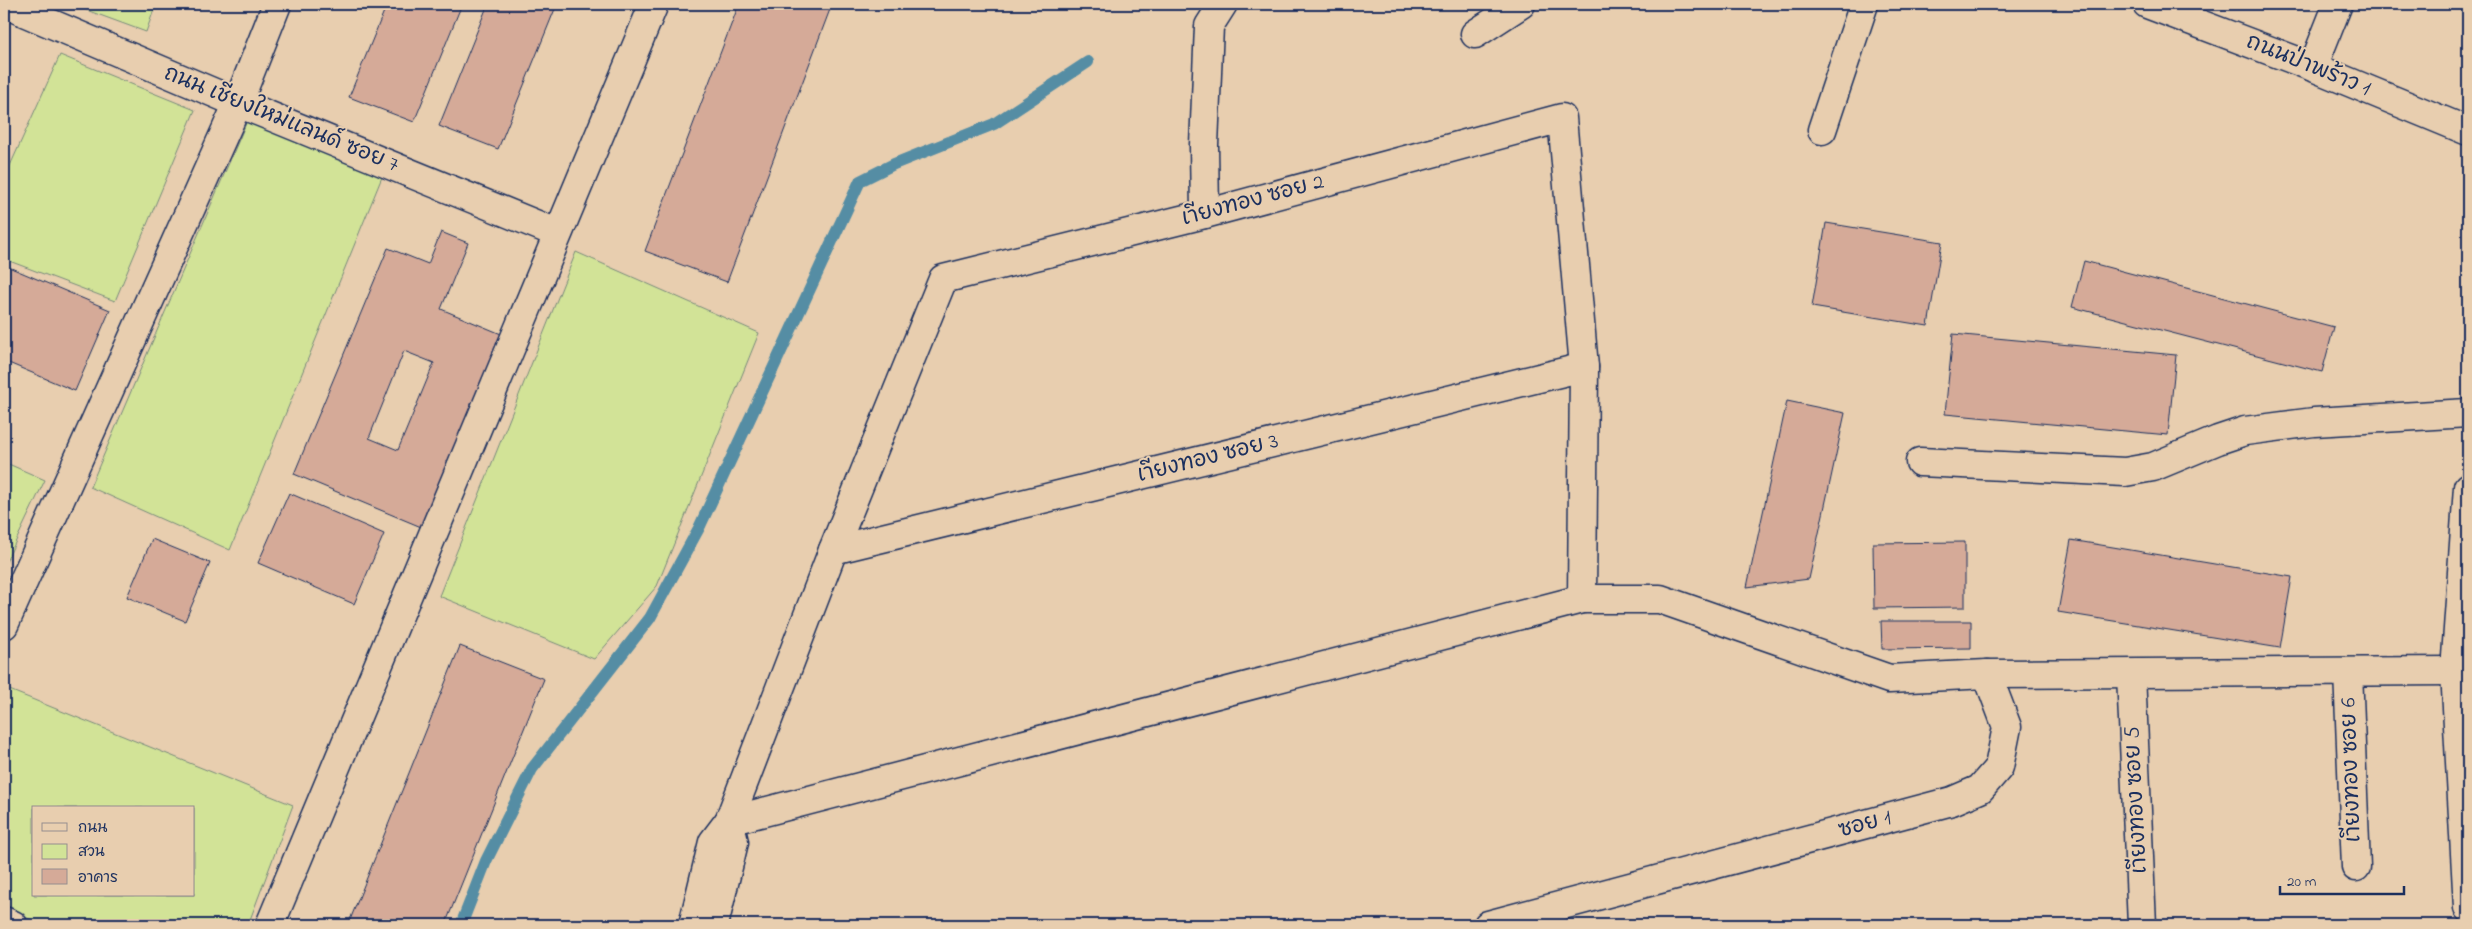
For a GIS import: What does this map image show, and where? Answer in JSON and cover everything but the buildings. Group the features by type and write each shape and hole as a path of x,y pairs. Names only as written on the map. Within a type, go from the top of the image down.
{"street":[{"name":"ถนน เชียงใหม่แลนด์ ซอย 7","path":"5,4 238,103 557,233"},
{"path":"4,625 238,103 277,4"},
{"path":"270,925 654,4"},
{"path":"1205,214 1204,145 1209,26 1223,4"},
{"path":"1475,34 1521,4"},
{"path":"1822,130 1864,4"},
{"name":"ถนนป่าพร้าว 1","path":"2146,4 2314,67 2468,131"},
{"path":"2314,67 2338,4"},
{"name":"เาียงทอง ซอย 2","path":"833,550 943,279 1205,214 1562,118 1584,366"},
{"path":"1582,599 1584,366"},
{"name":"เาียงทอง ซอย 3","path":"833,550 1584,366"},
{"path":"1920,462 2125,472 2153,467 2218,440 2246,431 2314,422 2468,413"},
{"path":"2468,487 2455,671 2468,908"},
{"path":"693,925 713,842 729,821 833,550"},
{"path":"729,821 1582,599 1660,599 1889,679 1987,674 2455,671"},
{"name":"เาียงทอง ซอย 6","path":"2348,672 2356,867"},
{"name":"ซอย 1","path":"1488,925 1952,802 1980,790 1999,767 2007,727 1987,674"},
{"name":"เาียงทอง ซอย 5","path":"2131,674 2142,925"},
{"path":"714,925 734,842 729,821"},
{"path":"4,921 13,925"}],"green space":[{"path":"70,4 156,4 146,32"},
{"path":"60,55 195,110 115,301 4,259 4,179"},
{"path":"247,121 382,177 230,550 90,487"},
{"path":"576,252 759,333 657,586 594,659 439,596"},
{"path":"4,462 45,480 4,566"},
{"path":"7,689 293,805 248,925 43,925 4,908 4,695"}],"waterway":[{"path":"461,925 486,861 532,769 650,618 699,528 860,181 894,164 994,124 1088,62"}]}
